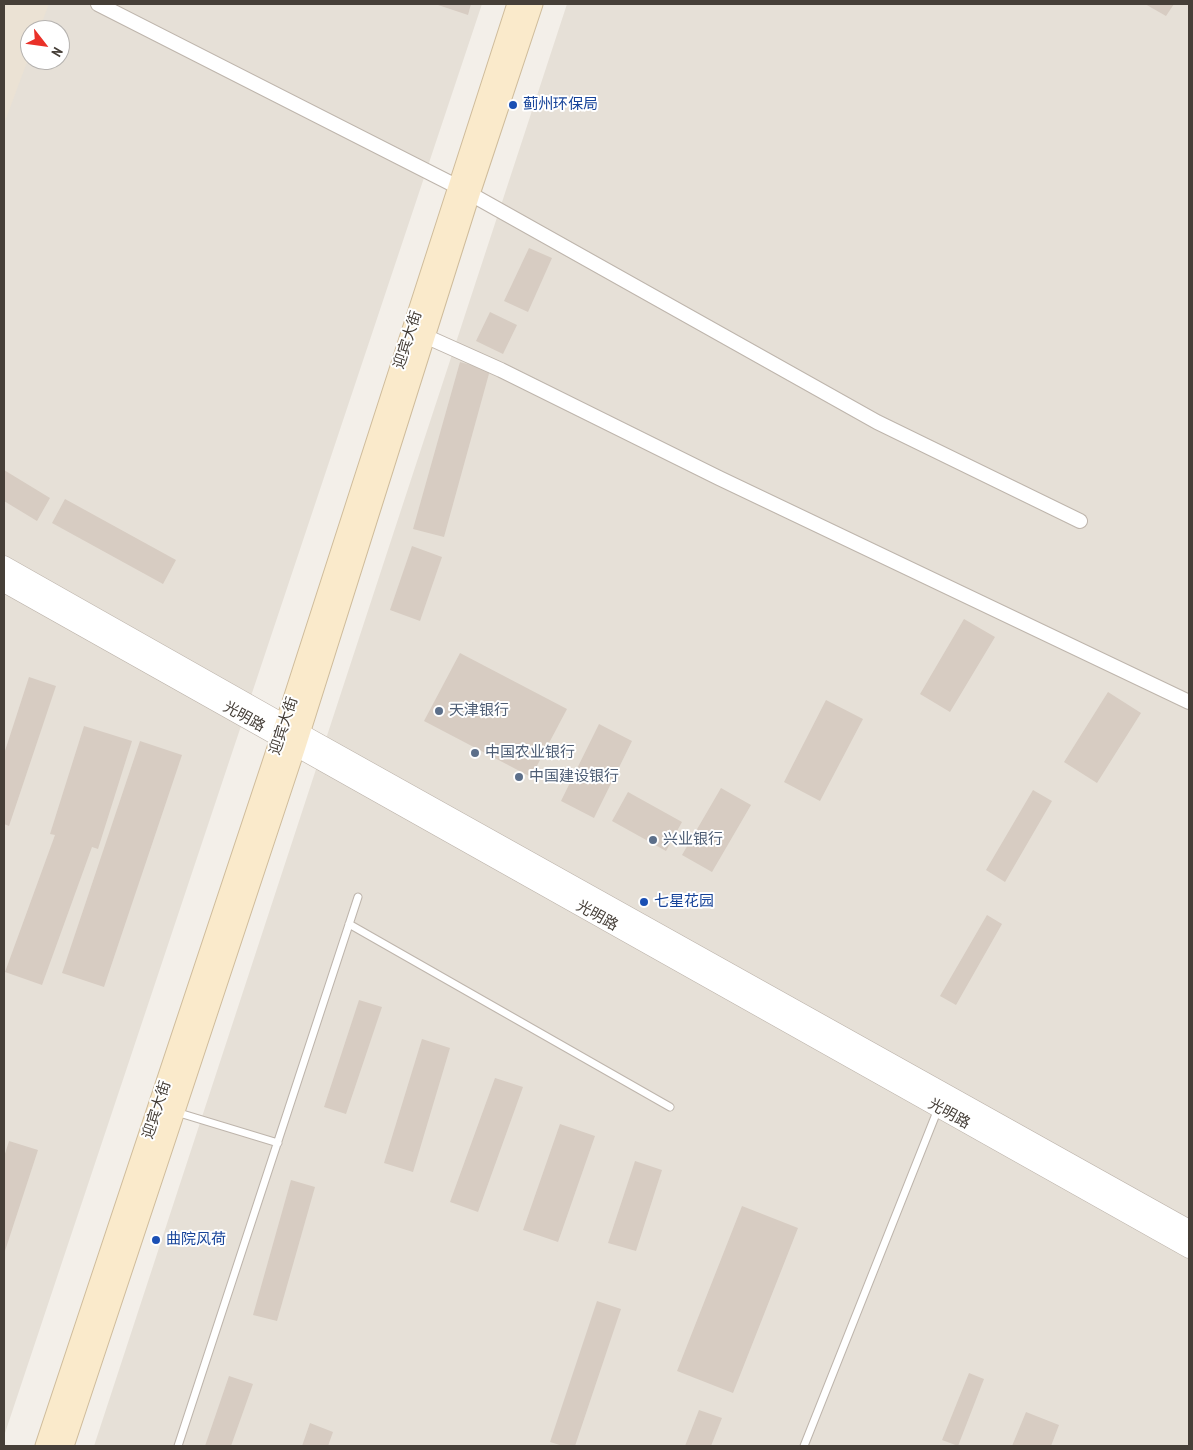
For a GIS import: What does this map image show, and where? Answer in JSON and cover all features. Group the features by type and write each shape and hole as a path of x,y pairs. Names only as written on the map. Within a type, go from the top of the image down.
{"main road":[{"name":"迎宾大街","path":"46,1446 425,336 517,4"},
{"name":"迎宾大街","path":"64,1446 175,1111 290,735 464,190 533,4"}],"street":[{"path":"98,4 464,190 877,422 1080,521"},
{"path":"425,336 501,370 719,478 1189,702"},
{"name":"光明路","path":"4,566 290,735"},
{"name":"光明路","path":"4,583 290,735 942,1100 1189,1229"},
{"name":"光明路","path":"942,1100 1189,1249"}],"lane":[{"path":"178,1446 358,897"},
{"path":"349,924 670,1107"},
{"path":"804,1446 942,1100"},
{"path":"175,1111 278,1143"}],"shaded area":[{"path":"4,4 482,4 4,1436"},
{"path":"4,4 49,4 43,20 20,20 20,70 24,70 4,124"},
{"path":"567,4 1189,4 1189,1446 94,1446"}],"building":[{"path":"435,4 471,4 468,15"},
{"path":"1145,4 1174,4 1166,16"},
{"path":"529,248 552,258 528,312 504,301"},
{"path":"490,312 517,325 503,354 476,341"},
{"path":"460,362 490,370 444,537 413,529"},
{"path":"4,470 50,498 37,521 4,501"},
{"path":"65,499 176,560 163,584 52,523"},
{"path":"412,546 442,557 420,621 390,610"},
{"path":"964,619 995,637 950,712 920,694"},
{"path":"460,653 567,709 531,777 424,721"},
{"path":"29,677 56,686 9,826 4,824 4,754"},
{"path":"1108,692 1141,713 1097,783 1064,762"},
{"path":"826,700 863,719 820,801 784,782"},
{"path":"599,724 632,741 594,818 561,801"},
{"path":"84,726 132,741 98,849 92,847 42,985 5,972 55,835 50,834"},
{"path":"140,741 182,755 104,987 62,973"},
{"path":"721,788 751,805 712,872 682,855"},
{"path":"1033,790 1052,801 1005,882 986,870"},
{"path":"628,792 682,822 666,851 612,821"},
{"path":"987,915 1002,924 956,1005 940,996"},
{"path":"359,1000 382,1007 346,1114 324,1107"},
{"path":"422,1039 450,1048 413,1172 384,1163"},
{"path":"495,1078 523,1087 478,1212 450,1202"},
{"path":"560,1124 595,1136 558,1242 523,1230"},
{"path":"9,1141 38,1150 4,1254 4,1157"},
{"path":"635,1161 662,1170 636,1251 608,1243"},
{"path":"291,1180 315,1187 277,1321 253,1315"},
{"path":"742,1206 798,1228 733,1393 677,1371"},
{"path":"597,1301 621,1309 575,1446 563,1446 550,1442"},
{"path":"969,1373 984,1379 958,1446 942,1440"},
{"path":"229,1376 253,1384 231,1446 205,1446"},
{"path":"699,1410 722,1418 711,1446 685,1446"},
{"path":"1026,1412 1059,1425 1051,1446 1012,1446"},
{"path":"310,1423 333,1432 328,1446 302,1446"}],"place":[{"name":"蓟州环保局","path":"513,105"},
{"name":"天津银行","path":"439,711"},
{"name":"中国农业银行","path":"475,753"},
{"name":"中国建设银行","path":"519,777"},
{"name":"兴业银行","path":"653,840"},
{"name":"七星花园","path":"644,902"},
{"name":"曲院风荷","path":"156,1240"}]}
